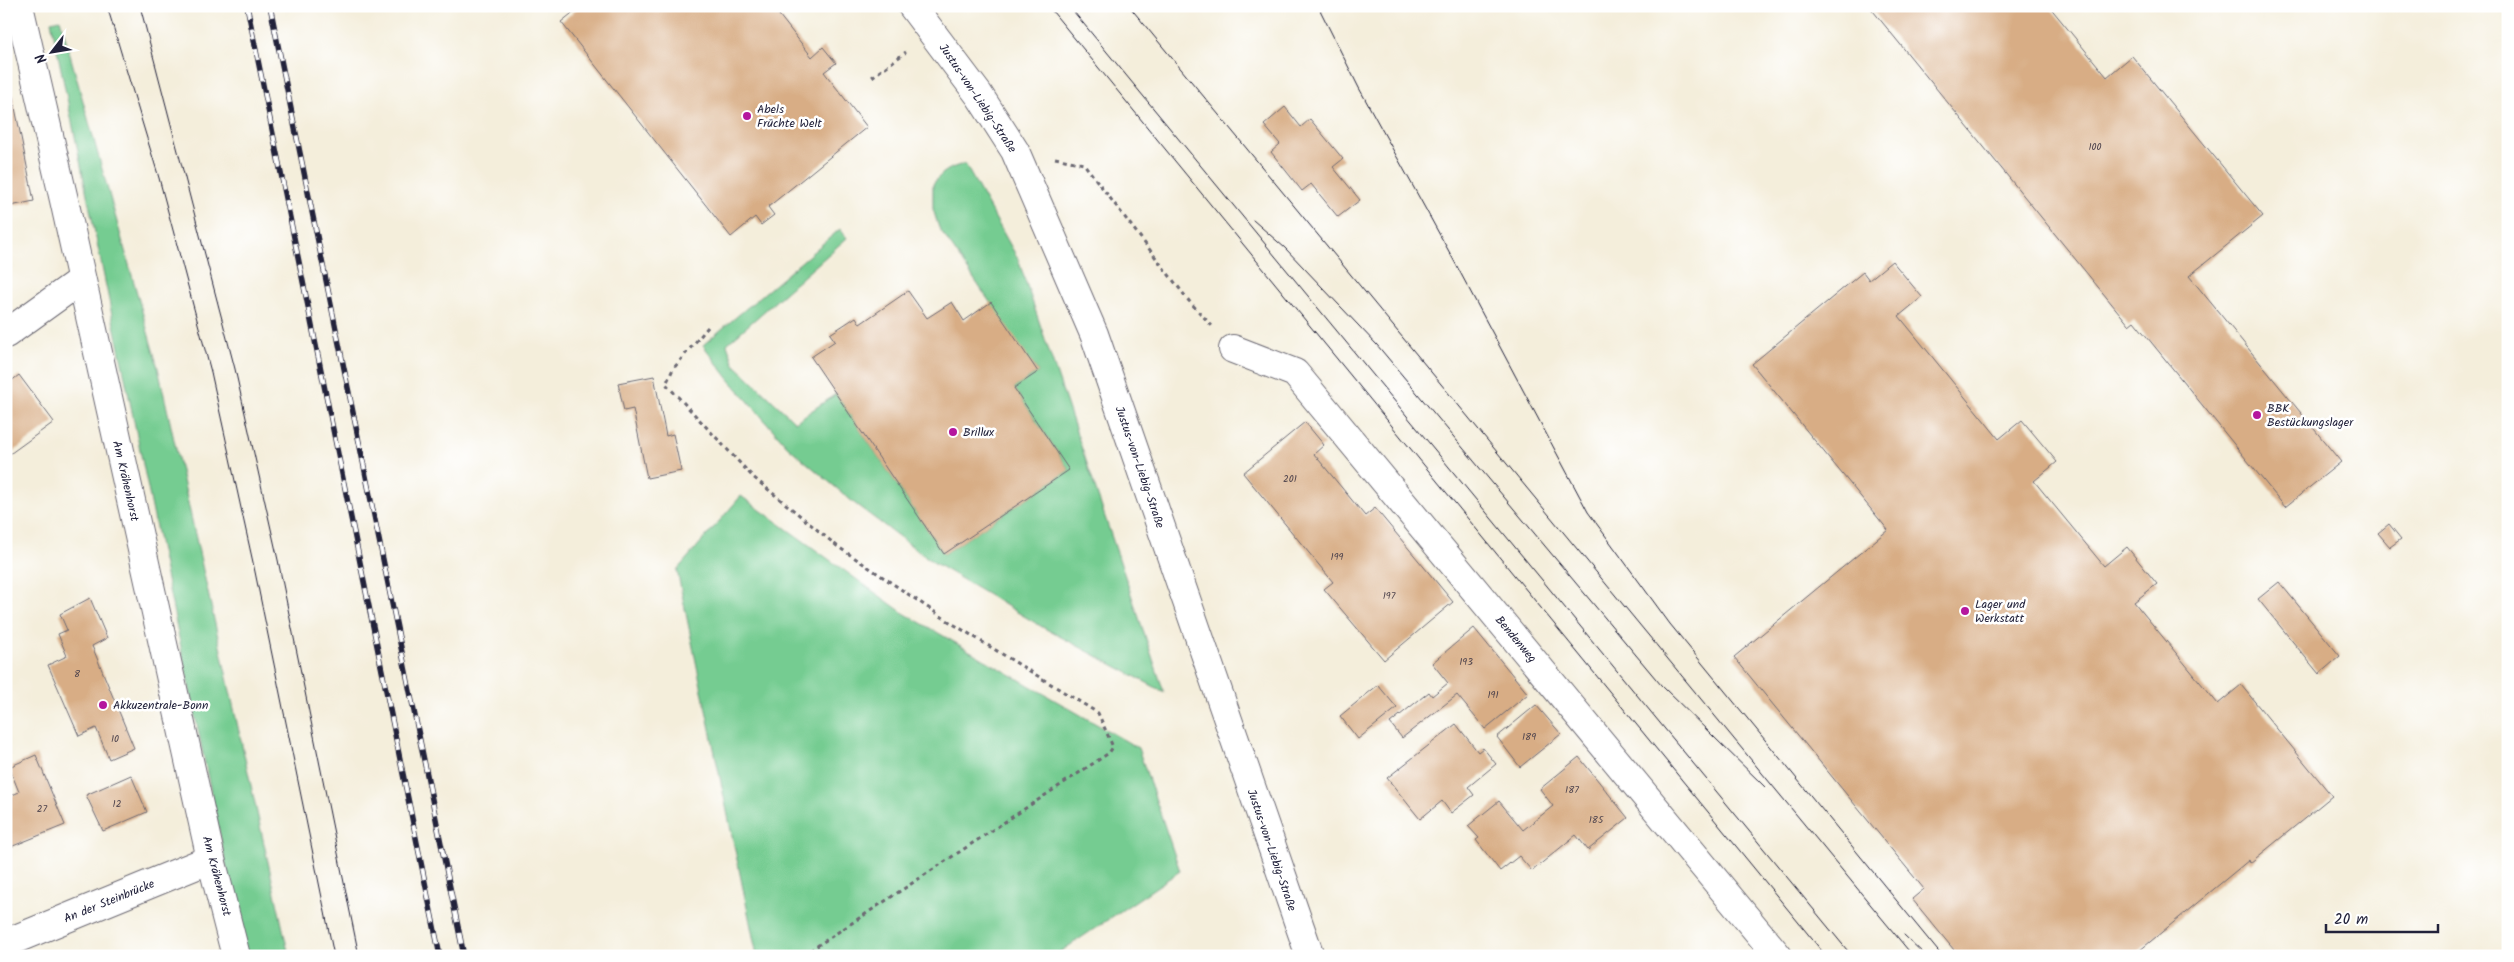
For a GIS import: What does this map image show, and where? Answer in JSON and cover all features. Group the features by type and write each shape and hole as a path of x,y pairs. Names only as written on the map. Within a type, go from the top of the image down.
{"street":[{"name":"Am Krähenhorst","path":"18,6 211,859 236,956"},
{"name":"Justus-von-Liebig-Straße","path":"912,6 979,95 1015,151 1094,334 1310,956"},
{"path":"6,334 81,280"},
{"name":"Bendenweg","path":"1233,349 1295,373 1778,956"},
{"name":"An der Steinbrücke","path":"6,943 211,859"}],"path":[{"path":"872,77 892,62"},
{"path":"1015,151 1084,164 1189,301 1233,349"},
{"path":"708,327 673,369 666,384 752,477 844,551 945,619 1098,713 1113,747 1109,753 802,956"}],"green space":[{"path":"60,19 158,368 289,956 245,956 51,21"},
{"path":"965,164 1018,259 1164,692 1044,628 933,562 854,503 787,446 728,378 703,345 840,229 847,238 727,344 734,364 795,422 836,394 944,554 1069,470 1014,388 1038,372 939,228 933,209 933,184 947,171"},
{"path":"741,496 902,612 1138,748 1180,871 1054,956 757,956 677,570"}],"building":[{"name":"Abels Früchte Welt","path":"581,6 772,6 812,57 823,47 836,63 824,72 867,127 768,207 774,215 761,225 755,217 731,237 561,22"},
{"path":"1869,6 2049,6 2107,77 2132,56 2263,216 2189,276 2341,462 2285,507 2134,321 2129,325"},
{"path":"11,88 34,201 6,207 6,89"},
{"path":"1285,107 1301,127 1310,119 1343,159 1333,167 1360,200 1338,217 1311,184 1302,191 1271,152 1280,144 1264,125"},
{"name":"Lager und Werkstatt","path":"1892,261 1922,297 1899,316 1999,439 2022,420 2057,462 2034,481 2104,566 2127,547 2157,584 2134,602 2218,704 2241,685 2332,796 2250,863 2249,860 2133,956 1959,956 1912,899 1924,889 1734,657 1888,530 1752,364 1863,272 1869,280"},
{"name":"Brillux","path":"908,291 927,318 952,302 964,321 991,302 1038,372 1014,388 1069,470 944,554 811,357 835,341 830,334 856,317 860,324"},
{"path":"19,375 54,422 7,456 6,385"},
{"path":"654,376 666,436 673,434 681,471 647,478 633,409 624,411 618,383"},
{"path":"1305,422 1324,445 1314,454 1365,516 1375,508 1453,602 1384,660 1324,589 1333,582 1243,473"},
{"path":"2389,524 2401,539 2390,547 2378,533"},
{"path":"2279,582 2340,656 2319,674 2258,599"},
{"path":"90,598 107,638 92,646 134,748 109,759 96,728 79,736 48,665 67,656 58,634 67,630 60,614"},
{"path":"1474,628 1528,694 1485,729 1457,695 1402,738 1390,723 1429,692 1432,696 1448,683 1432,663"},
{"path":"1378,685 1397,708 1358,739 1340,716"},
{"path":"1536,705 1561,734 1520,767 1497,737"},
{"path":"1456,724 1478,752 1483,748 1496,764 1468,787 1474,795 1451,813 1442,801 1420,819 1387,778"},
{"path":"36,755 65,825 8,848 6,798 19,792 9,767"},
{"path":"1579,757 1628,818 1588,850 1576,835 1532,871 1519,856 1500,871 1476,840 1479,838 1468,826 1499,801 1523,830 1553,806 1540,789"},
{"path":"131,775 147,812 103,831 86,795"}],"tram line":[{"path":"107,6 159,178 211,372 254,567 334,956"},
{"path":"140,6 235,369 278,560 359,956"},
{"path":"1048,6 1826,956"},
{"path":"1069,6 1852,956"},
{"path":"1129,6 1913,956"},
{"path":"1318,6 1359,88 1452,257 1588,512 1670,624 1942,956"},
{"path":"1253,220 1285,248 1377,345 1661,685 1765,787"},
{"path":"1904,935 1926,956"}],"railway":[{"path":"247,6 440,956"},
{"path":"270,6 464,956"}],"place":[{"name":"Abels Früchte Welt","path":"747,116"},
{"name":"BBK Bestückungslager","path":"2257,415"},
{"name":"Brillux","path":"953,432"},
{"name":"Lager und Werkstatt","path":"1965,611"},
{"name":"Akkuzentrale-Bonn","path":"103,705"}]}
